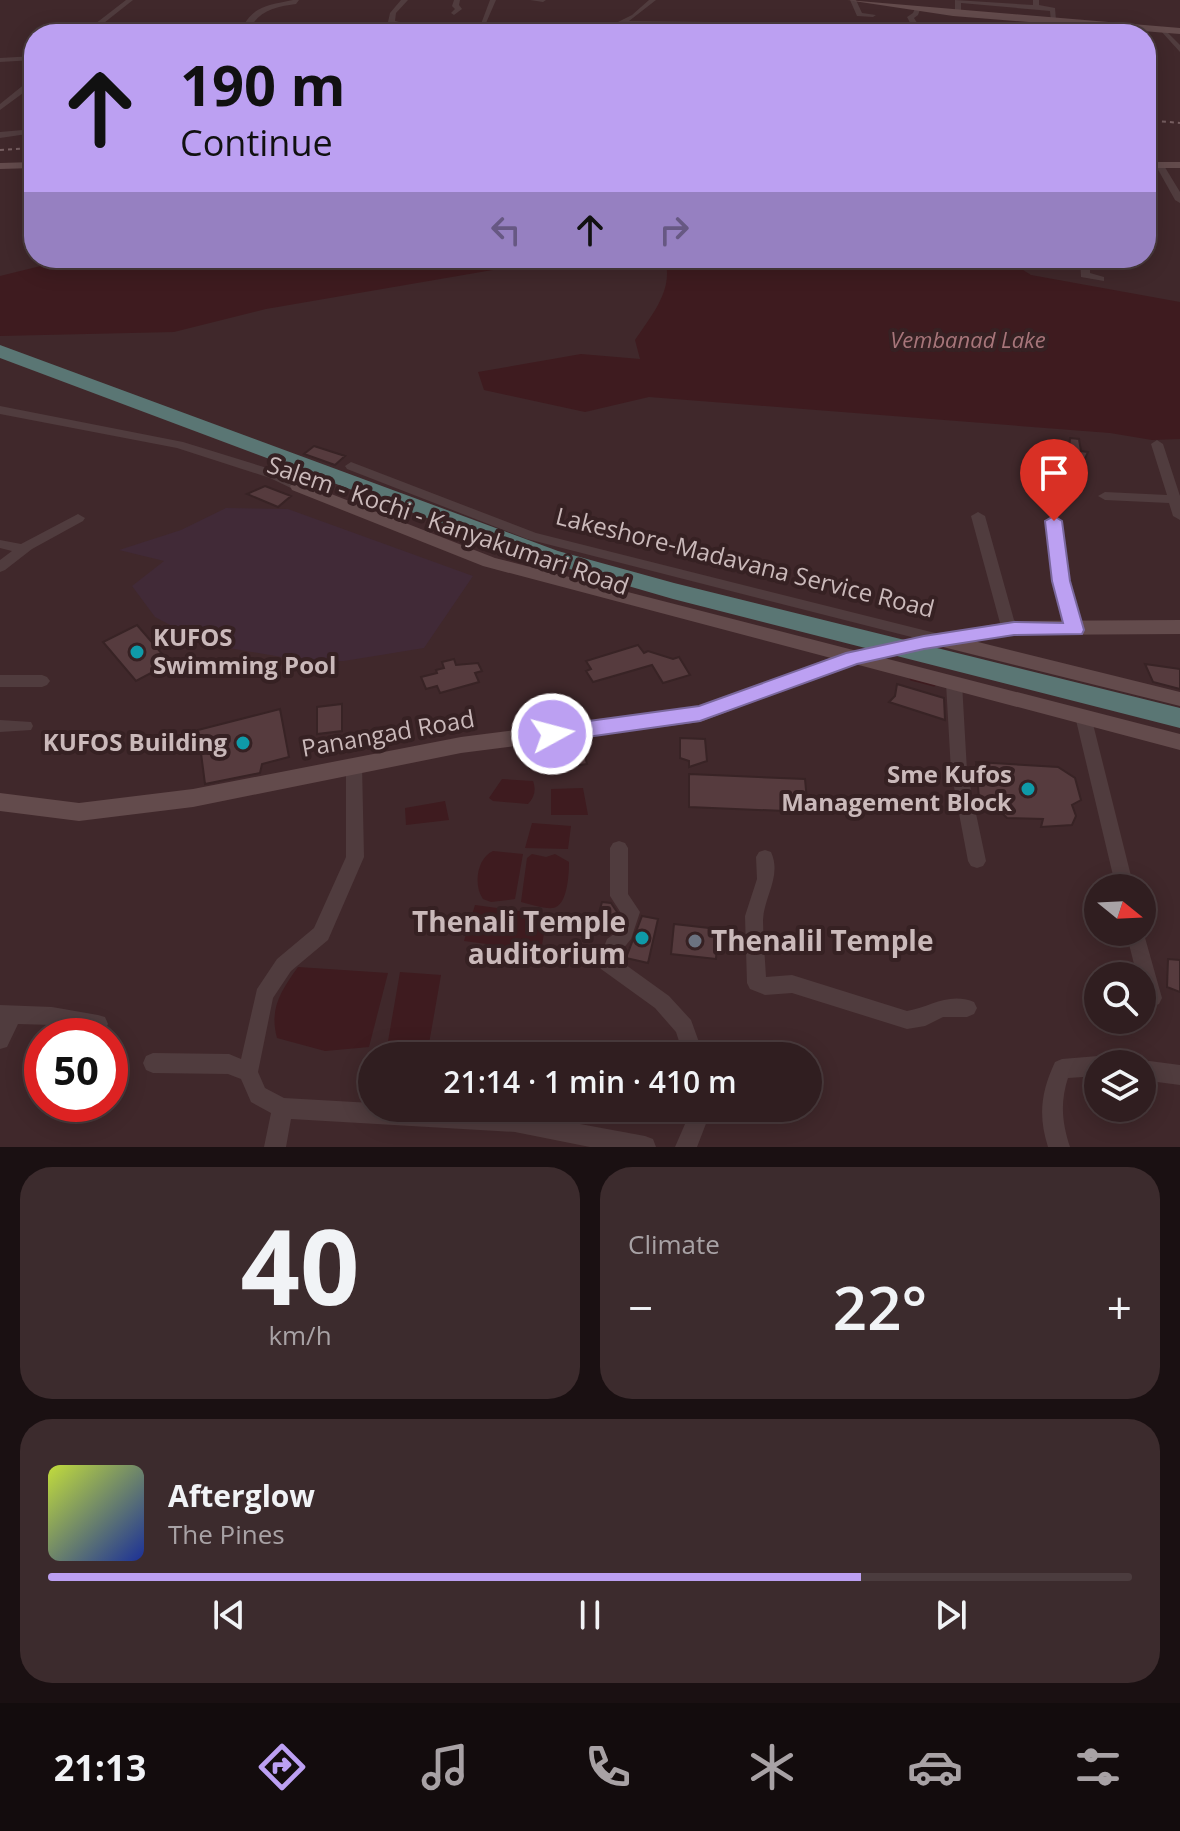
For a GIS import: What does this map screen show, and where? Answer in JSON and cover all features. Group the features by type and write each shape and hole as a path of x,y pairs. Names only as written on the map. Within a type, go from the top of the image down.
{"highway":[{"name":"Salem - Kochi - Kanyakumari Road","path":"7,360 545,565 631,591 1180,730"},
{"name":"Salem - Kochi - Kanyakumari Road","path":"875,653 1180,718"}],"street":[{"path":"99,24 130,0"},
{"path":"247,24 268,5 294,3 296,0"},
{"path":"400,24 391,22 393,13 405,0"},
{"path":"454,13 459,9 455,8 457,0"},
{"path":"483,23 493,0"},
{"path":"533,0 543,0"},
{"path":"618,23 634,16 653,0"},
{"path":"852,0 958,13 1101,24"},
{"path":"852,0 859,15 873,15"},
{"path":"958,13 956,2 960,0 1037,4 1053,9 1053,20"},
{"path":"914,24 910,17 916,14 918,7"},
{"path":"618,23 716,24"},
{"path":"1156,29 1180,31"},
{"path":"1162,29 1180,50"},
{"path":"0,60 24,59"},
{"path":"0,108 24,90"},
{"path":"19,95 24,95"},
{"path":"0,135 24,132"},
{"path":"0,166 24,165"},
{"path":"1156,166 1180,165"},
{"path":"1160,166 1180,200"},
{"path":"1085,268 1085,275 1100,279"},
{"path":"0,410 169,443 275,475 489,562 875,653 954,683 1180,742"},
{"path":"1157,444 1180,516"},
{"name":"Lakeshore-Madavana Service Road","path":"351,466 532,536 1180,699"},
{"path":"1105,496 1173,499"},
{"path":"978,516 1007,623 1017,628"},
{"path":"0,566 23,549 78,518"},
{"path":"1054,521 1061,581 1075,630"},
{"path":"0,544 23,549"},
{"name":"Panangad Road","path":"0,802 79,812 193,798 461,745 700,714 875,653 939,639 1017,628 1180,627"},
{"path":"0,681 42,681"},
{"path":"954,683 959,771 977,861"},
{"path":"1083,716 1122,874"},
{"path":"0,726 25,726"},
{"path":"354,765 355,857 321,934 284,965 264,995 248,1072 258,1095 282,1108 515,1122 645,1147"},
{"path":"619,848 619,896 631,912 622,939 614,945 608,963 662,1002 684,1027 689,1042"},
{"path":"765,857 766,879 754,916 757,983 765,986 792,984 907,1020 925,1017 941,1008 967,1008"},
{"path":"0,1040 6,1014 64,1018"},
{"path":"153,1063 229,1064 248,1072"},
{"path":"1059,1147 1050,1101 1055,1083 1062,1069 1084,1066"},
{"path":"1156,1072 1180,1075"},
{"path":"275,1147 282,1108"},
{"path":"686,1147 696,1122"}],"shaded area":[{"path":"226,508 288,509 473,576 424,648 344,661 310,662 206,644 155,617 132,586 164,561 119,550 181,530"}],"water":[{"path":"918,22 977,24 919,24"},
{"name":"Vembanad Lake","path":"32,268 504,268 266,309 174,332 0,336 0,276"},
{"name":"Vembanad Lake","path":"666,268 1020,268 1031,275 1180,302 1180,439 1152,440 1110,433 649,397 585,412 484,390 478,372 581,354 640,359 635,340 664,292"},
{"path":"502,779 533,781 534,793 528,804 489,798"},
{"path":"583,788 588,815 551,815 551,789"},
{"path":"445,801 449,820 406,825 405,808"},
{"path":"532,823 571,826 568,849 525,848"},
{"path":"493,851 523,854 515,899 491,902 483,899 480,893 478,872 483,859"},
{"path":"532,854 546,857 555,854 569,862 567,888 558,906 546,908 521,902 527,858"},
{"path":"475,905 547,915 541,951 464,941"},
{"path":"298,967 388,973 370,1042 358,1042 358,1048 325,1051 277,1038 276,1009 286,984"},
{"path":"400,972 441,975 429,1042 388,1042"}],"building":[{"path":"1070,438 1079,439 1081,451 1088,452 1084,461 1068,459"},
{"path":"314,446 345,456 335,465 304,454"},
{"path":"265,486 291,496 278,507 247,494"},
{"name":"KUFOS Swimming Pool","path":"137,625 170,663 136,681 103,642"},
{"path":"638,645 644,653 648,651 673,659 679,657 690,675 663,683 652,665 593,682 586,671 591,669 586,661"},
{"path":"454,659 456,665 478,663 482,671 475,673 479,682 440,693 437,686 426,689 421,677 437,673 436,670 444,668 442,662"},
{"path":"1145,664 1180,669 1180,689 1153,682"},
{"path":"897,684 944,698 945,720 889,702 895,696"},
{"path":"342,704 342,731 317,734 317,707"},
{"name":"KUFOS Building","path":"280,709 289,757 262,764 260,773 205,784 198,730"},
{"path":"680,738 705,739 707,761 689,767 689,761 680,758"},
{"path":"581,740 587,764 561,768 556,744"},
{"name":"Sme Kufos Management Block","path":"976,762 1058,767 1075,778 1081,800 1072,805 1076,816 1072,825 1041,827 1043,819 1007,818 1002,813 980,810"},
{"path":"689,774 805,779 808,812 689,807"},
{"path":"602,902 611,903 617,912 613,926 596,923"},
{"name":"Thenali Temple auditorium","path":"642,916 658,919 648,963 626,958"},
{"name":"Thenalil Temple","path":"674,924 718,929 716,959 671,954"},
{"path":"1168,959 1180,960 1180,992 1167,987"}],"waterway":[{"path":"911,679 934,685"}],"railway":[{"path":"1156,121 1180,123"},
{"path":"0,150 24,149"}],"place":[{"name":"KUFOS Swimming Pool","path":"137,652"},
{"name":"KUFOS Building","path":"243,743"},
{"name":"Sme Kufos Management Block","path":"1028,789"},
{"name":"Thenali Temple auditorium","path":"642,938"},
{"name":"Thenalil Temple","path":"695,941"}],"route":[{"path":"552,734 700,714 853,657 939,639 1014,628 1075,630 1061,581 1054,521"}]}
